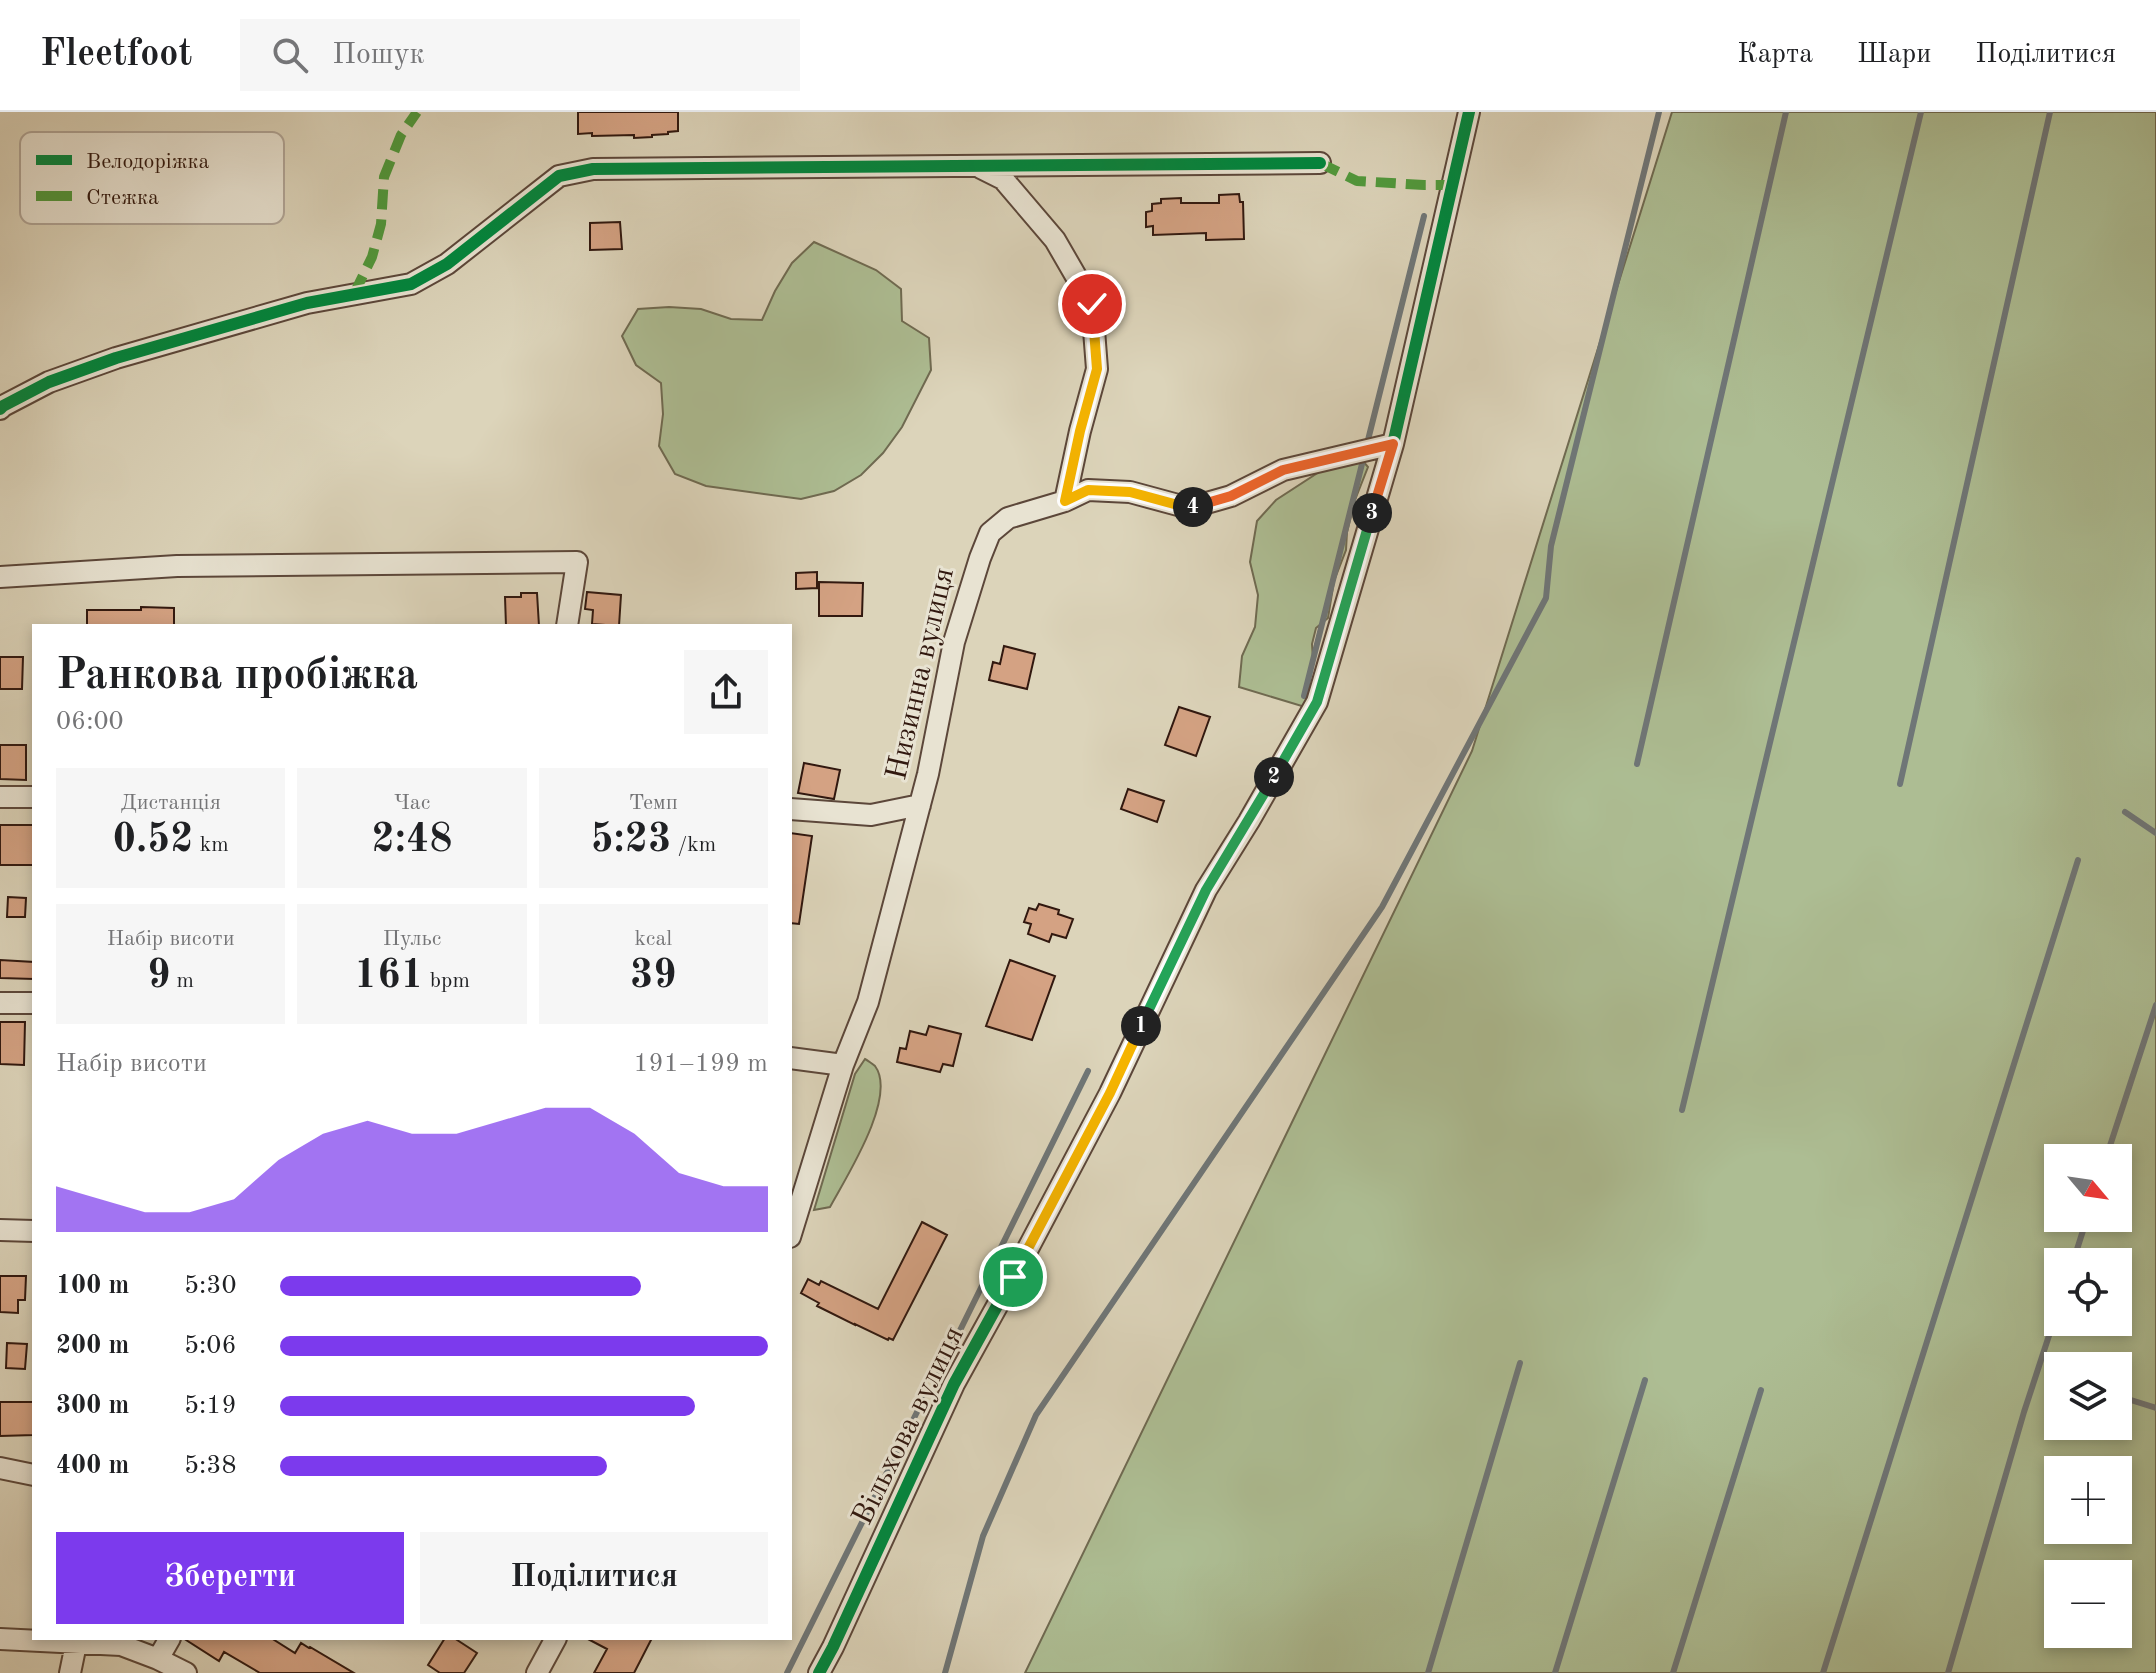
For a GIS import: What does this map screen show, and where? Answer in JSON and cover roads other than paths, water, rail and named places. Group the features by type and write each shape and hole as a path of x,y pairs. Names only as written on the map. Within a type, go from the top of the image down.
{"street":[{"name":"Вільхова вулиця","path":"819,1673 954,1384 1110,1093 1206,890 1317,702 1393,444 1469,112"},
{"path":"0,409 49,382 116,358 307,303 411,284 447,264 559,176 593,169 1320,163"},
{"path":"979,167 1003,179 1055,240 1092,304 1097,369 1065,501"},
{"name":"Низинна вулиця","path":"792,1231 843,1065 868,1002 920,805 954,642 990,533 1008,518 1065,501 1088,490 1130,492 1189,508 1231,496 1283,470 1393,444"},
{"path":"0,577 177,566 577,562 567,624"},
{"path":"0,797 32,797"},
{"path":"792,809 871,815 920,805"},
{"path":"0,1003 32,1003"},
{"path":"792,1058 843,1065"},
{"path":"0,1230 32,1231"},
{"path":"0,1468 32,1475"},
{"path":"0,1639 121,1645 186,1673"},
{"path":"158,1659 169,1640"},
{"path":"537,1673 555,1640"},
{"path":"70,1673 76,1644"}],"waterway":[{"path":"945,1673 983,1536 1036,1415 1382,907 1546,598 1551,546 1659,112"},
{"path":"1637,764 1786,112"},
{"path":"1682,1110 1921,112"},
{"path":"1900,784 2050,112"},
{"path":"1368,440 1424,216"},
{"path":"1304,696 1363,460"},
{"path":"2125,812 2156,833"},
{"path":"1823,1673 2078,860"},
{"path":"2111,1144 2156,1005"},
{"path":"938,1375 1088,1071"},
{"path":"2077,1248 2083,1232"},
{"path":"1948,1673 2049,1336"},
{"path":"1428,1673 1520,1363"},
{"path":"1555,1673 1645,1380"},
{"path":"1673,1673 1761,1390"},
{"path":"787,1673 923,1400"},
{"path":"2132,1400 2156,1408"}]}
